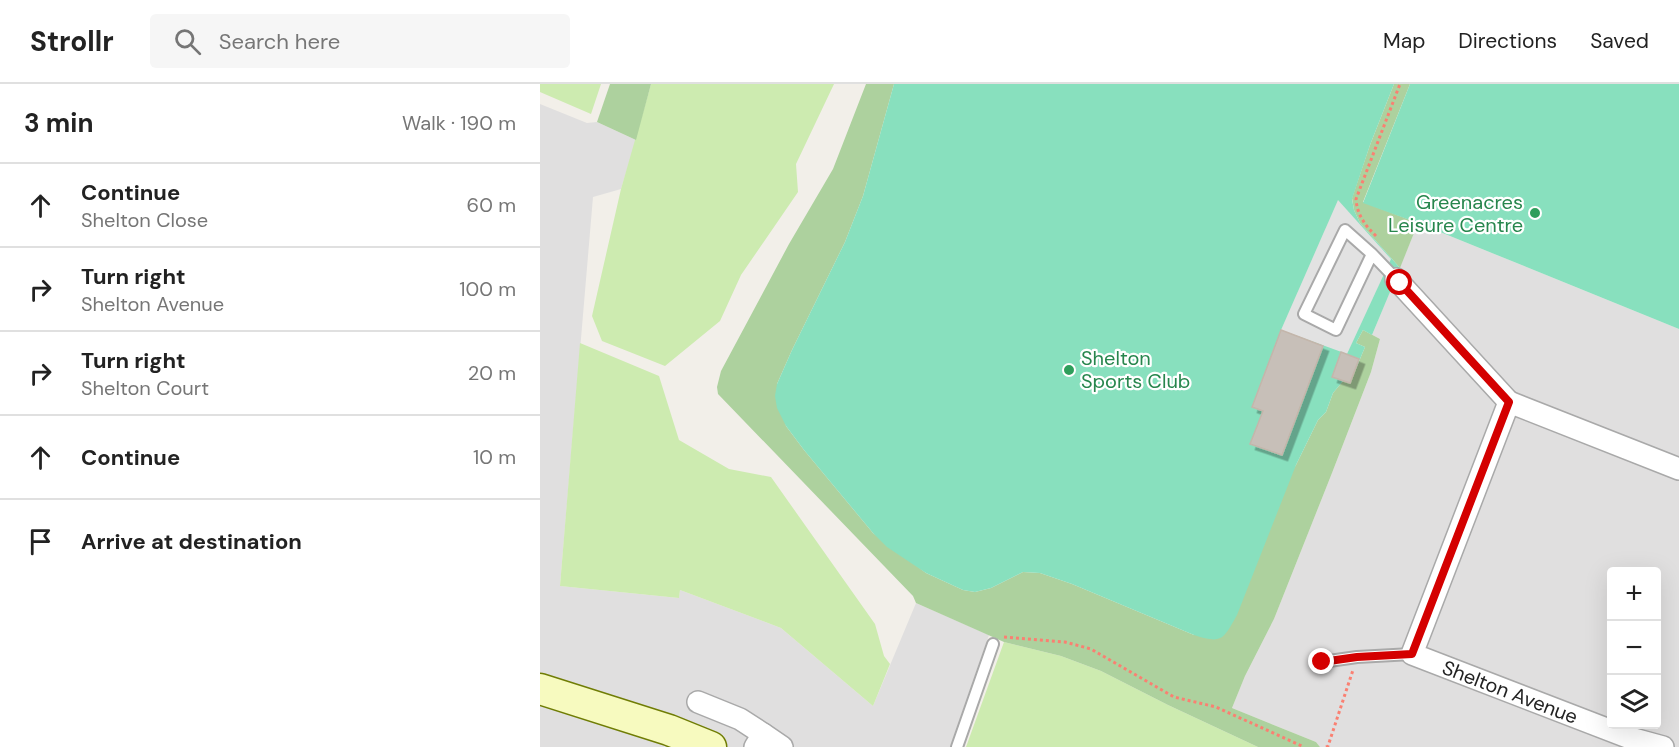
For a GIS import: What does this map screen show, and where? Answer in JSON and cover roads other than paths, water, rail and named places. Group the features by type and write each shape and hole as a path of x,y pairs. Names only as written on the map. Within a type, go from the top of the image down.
{"main road":[{"path":"540,689 669,730 711,747"}],"street":[{"path":"1396,279 1509,402 1679,470"},
{"path":"1412,654 1509,402"},
{"name":"Shelton Avenue","path":"1412,654 1630,738 1663,747"},
{"path":"698,702 740,719 759,740 782,747"}],"lane":[{"path":"1372,254 1336,330 1304,314 1345,230 1372,254 1396,279"},
{"path":"957,747 993,644"},
{"path":"1322,662 1357,657 1412,654"}],"place":[{"name":"Greenacres Leisure Centre","path":"1535,213"},
{"name":"Shelton Sports Club","path":"1069,370"}]}
